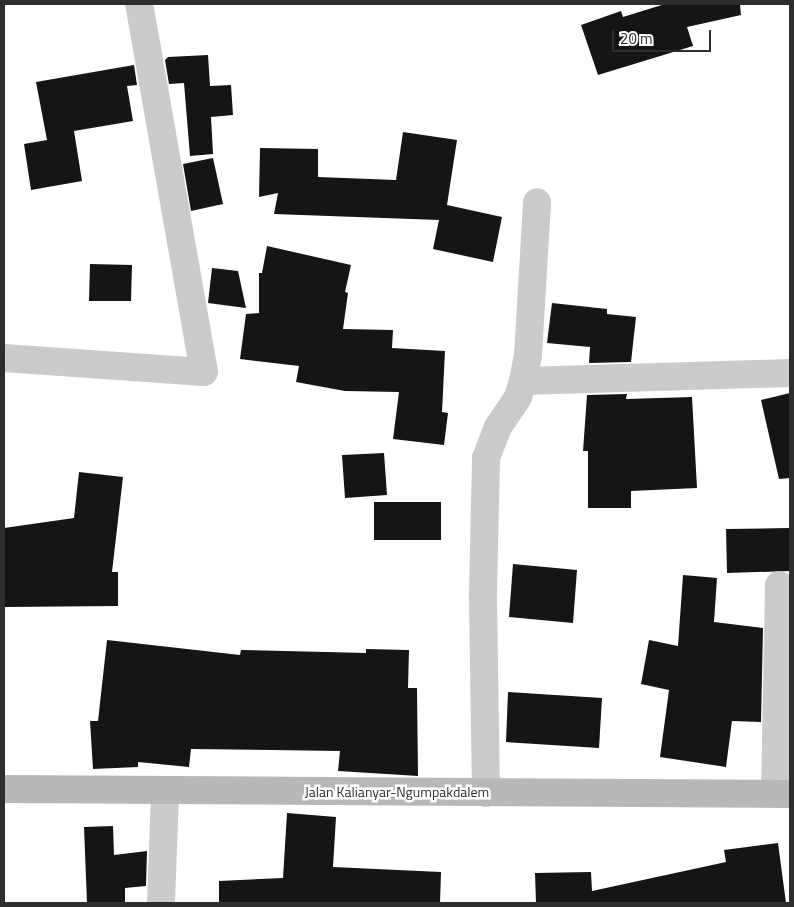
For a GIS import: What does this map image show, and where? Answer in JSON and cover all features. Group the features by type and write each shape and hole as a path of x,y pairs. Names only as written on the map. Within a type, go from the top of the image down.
{"street":[{"path":"4,358 204,372 139,4"},
{"path":"486,793 483,592 486,458 498,427 518,396 523,381 528,355 537,202"},
{"path":"523,381 790,373"},
{"path":"779,585 783,794"},
{"name":"Jalan Kalianyar-Ngumpakdalem","path":"4,789 164,792 783,794"},
{"path":"161,903 164,792"}],"building":[{"path":"665,4 740,4 741,15 687,27 693,46 598,75 581,25 621,11 623,17"},
{"path":"208,55 210,86 231,85 233,115 211,117 213,154 190,156 184,83 169,84 165,60 168,57"},
{"path":"134,65 137,85 127,86 133,121 74,131 82,181 31,190 24,144 47,140 36,82"},
{"path":"403,132 457,140 447,205 502,217 493,262 433,249 439,220 274,214 278,193 259,197 260,148 318,149 318,177 396,180"},
{"path":"213,158 223,204 191,211 183,164"},
{"path":"267,246 351,265 345,292 348,293 343,329 393,330 392,348 445,351 442,412 448,413 444,445 393,439 399,392 345,391 296,382 299,366 240,359 246,314 259,313 259,273 262,273"},
{"path":"90,264 132,265 131,301 89,301"},
{"path":"212,268 238,271 246,308 208,303"},
{"path":"552,303 607,309 607,314 636,317 631,362 589,363 590,347 547,343"},
{"path":"790,393 790,478 779,479 761,400"},
{"path":"627,394 626,399 692,397 697,488 631,491 631,508 588,508 588,451 583,451 587,395"},
{"path":"384,453 387,495 345,498 342,455"},
{"path":"79,472 123,477 112,572 118,572 118,606 4,607 4,528 74,518"},
{"path":"374,502 441,502 441,540 374,540"},
{"path":"790,528 790,571 727,573 726,529"},
{"path":"513,564 577,570 573,623 509,617"},
{"path":"683,575 717,578 714,622 763,628 761,722 732,721 726,767 660,757 669,690 641,684 649,640 678,646"},
{"path":"107,640 240,655 241,650 366,653 366,649 409,650 408,688 417,688 418,776 338,771 340,751 191,749 189,767 138,762 138,767 93,769 90,721 98,721"},
{"path":"508,692 602,698 599,748 506,742"},
{"path":"287,813 336,817 333,867 441,872 440,903 219,903 219,881 283,878"},
{"path":"113,826 114,855 147,851 146,886 125,888 125,903 87,903 84,827"},
{"path":"778,843 786,903 536,903 535,873 591,872 592,891 726,862 724,850"}]}
